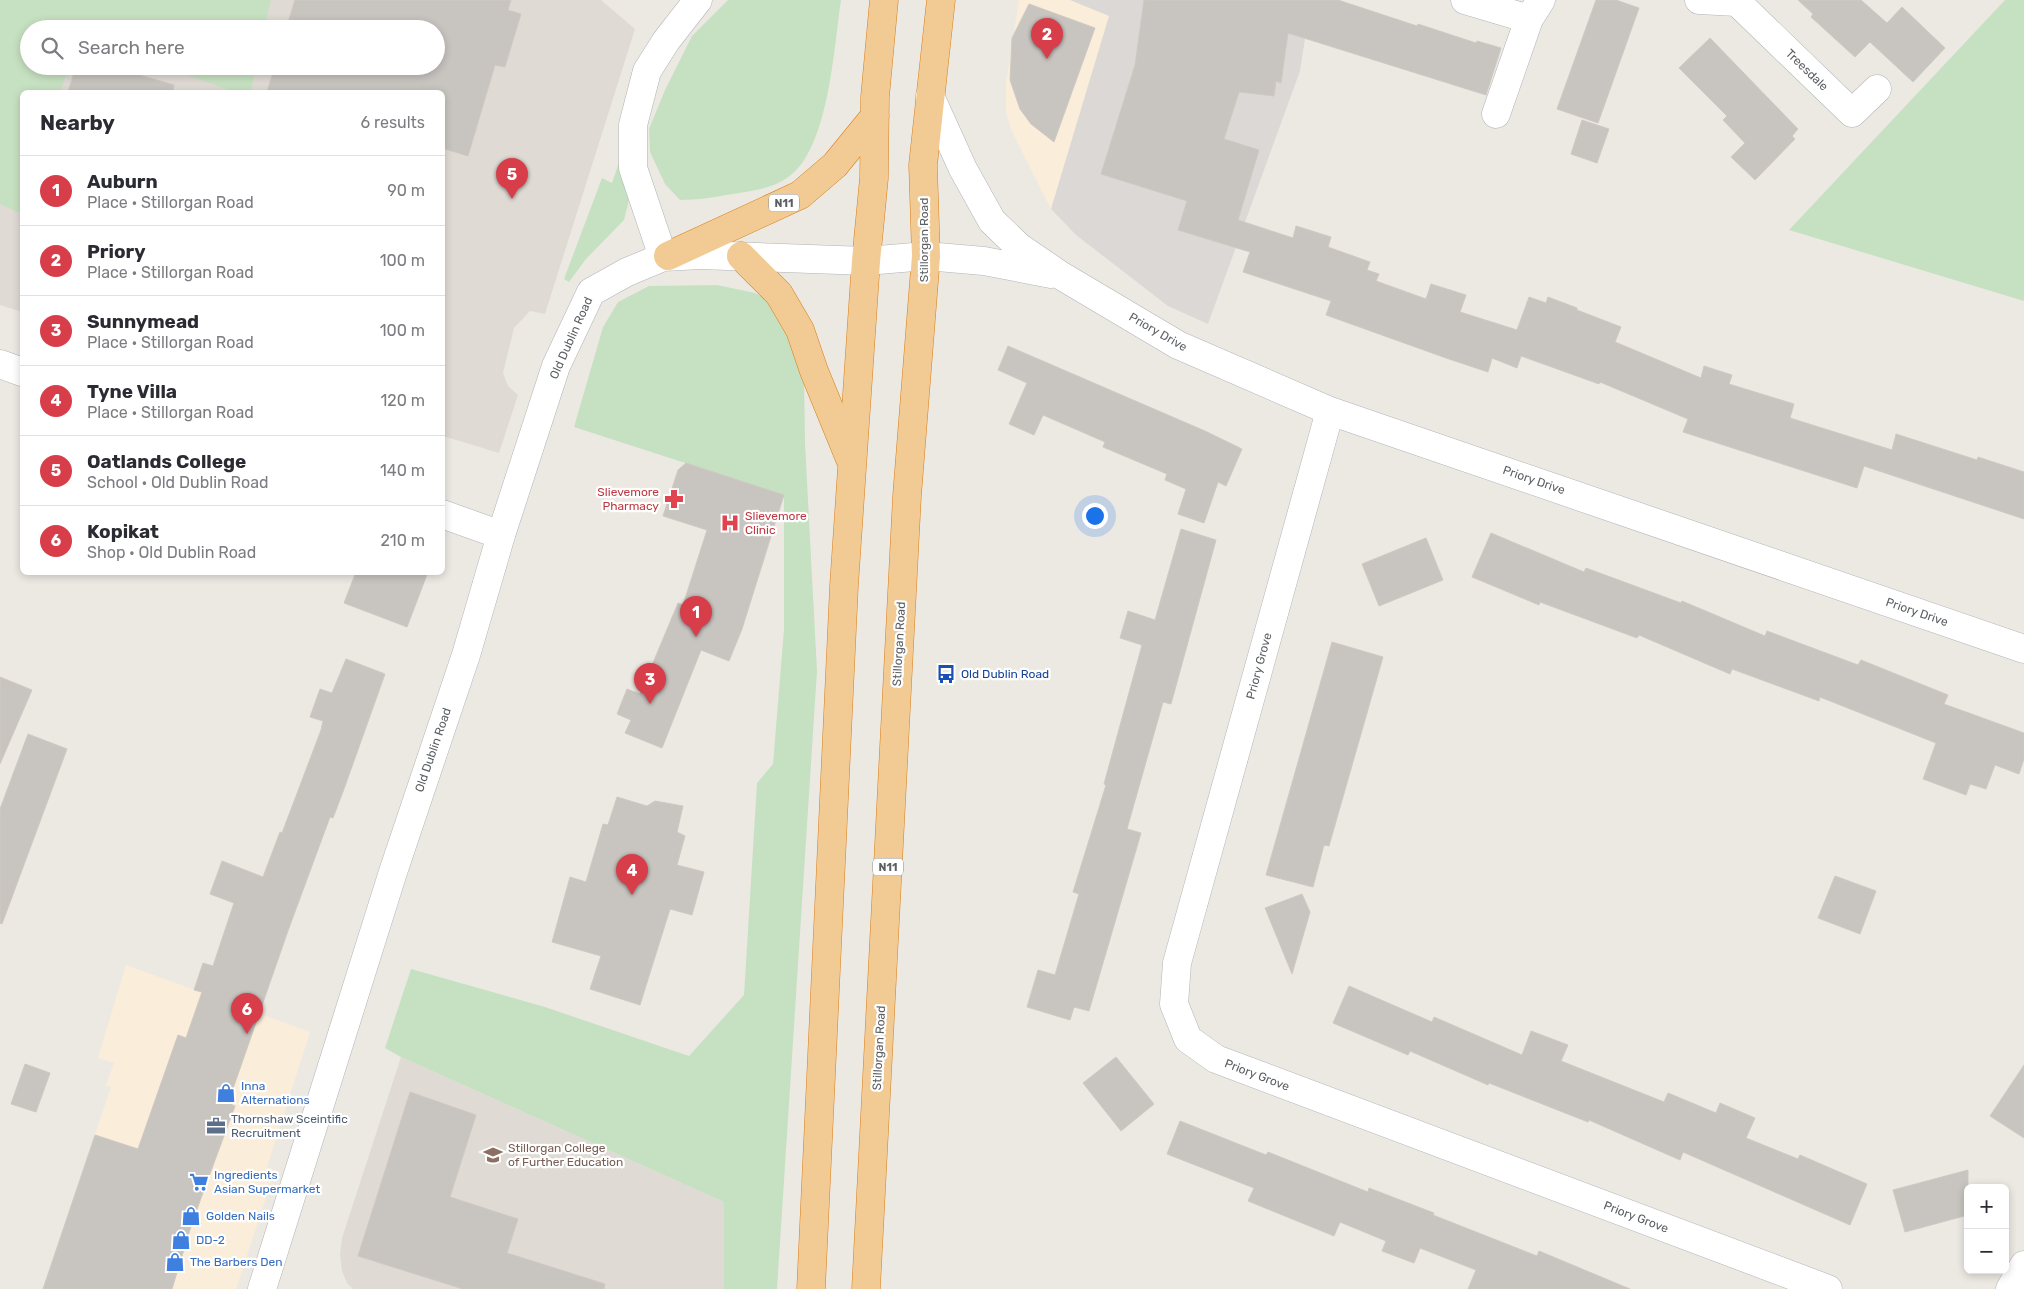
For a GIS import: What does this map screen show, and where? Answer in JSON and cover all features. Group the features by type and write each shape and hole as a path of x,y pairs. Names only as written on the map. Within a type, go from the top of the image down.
{"highway":[{"path":"811,1289 844,586 866,261 874,178 875,97 884,0"},
{"name":"Stillorgan Road","path":"866,1289 907,496 926,256 923,165 941,0"},
{"name":"N11","path":"666,257 800,195 835,165 875,116"},
{"path":"740,256 778,294 800,330 814,371 852,465"}],"street":[{"path":"666,257 634,168 633,125 647,71 666,41 698,0"},
{"path":"1465,0 1535,9 1496,114"},
{"name":"Treesdale","path":"1699,0 1738,1 1852,113 1877,89"},
{"name":"Priory Drive","path":"930,96 963,169 992,221 1019,247 1060,275 1178,346 1330,411 2024,649"},
{"name":"Old Dublin Road","path":"262,1289 393,872 468,646 501,535 556,366 591,292 627,272 666,257 700,255 866,261 926,256"},
{"name":"Priory Drive","path":"926,256 984,261 1060,275"},
{"path":"0,364 20,371"},
{"name":"Priory Grove","path":"1330,411 1177,963 1174,1004 1188,1039 1216,1060 1828,1289"},
{"path":"445,515 501,535"},
{"path":"2010,1289 2024,1265"}],"shaded area":[{"path":"0,0 601,0 635,29 545,314 530,311 514,328 503,373 508,386 518,395 499,453 445,437 445,90 20,90 20,311 0,305"},
{"path":"1019,0 1070,0 1110,15 1051,209 1011,129 1006,113 1006,84"},
{"path":"1070,0 1311,0 1300,71 1208,324 1168,306 1076,235 1051,209 1109,16"},
{"path":"126,965 310,1032 267,1167 275,1170 236,1289 43,1289 111,1087 106,1085 114,1063 98,1058"},
{"name":"Stillorgan College of Further Education","path":"401,1057 724,1202 724,1289 353,1289 347,1283 342,1271 340,1254 342,1238"}],"green space":[{"path":"0,0 271,0 266,20 20,20 20,75 66,75 61,90 20,90 19,213 0,204"},
{"path":"728,0 841,0 832,69 821,122 812,145 801,164 781,182 754,191 680,200 665,184 650,152 649,129 665,90 692,36"},
{"path":"2005,0 2024,0 2024,301 1789,230"},
{"path":"187,75 254,75 251,90 229,90"},
{"path":"621,157 631,192 624,220 586,259 569,282 564,279 602,178 612,183"},
{"path":"717,285 755,293 770,301 785,316 804,376 805,443 817,671 777,1289 724,1289 724,1202 401,1057 385,1048 411,969 545,1007 689,1056 744,995 757,783 773,764 784,629 784,495 574,427 603,327 618,302 649,286"}],"building":[{"path":"295,0 511,0 508,10 521,14 505,67 495,65 468,156 445,149 445,90 268,90 272,75 445,75 445,20 289,20"},
{"path":"1144,0 1338,0 1417,26 1418,24 1476,43 1477,41 1501,48 1486,95 1288,33 1281,83 1276,81 1274,96 1239,92 1224,139 1259,150 1238,220 1293,238 1296,226 1331,237 1328,247 1370,262 1367,270 1379,274 1376,281 1426,299 1431,284 1466,295 1460,312 1517,330 1529,297 1546,303 1548,297 1621,327 1615,342 1701,378 1704,366 1732,375 1729,384 1794,404 1790,418 1892,450 1896,434 1977,460 1978,457 2024,472 2024,519 1864,466 1857,488 1683,432 1688,419 1600,382 1599,384 1521,356 1517,368 1492,358 1488,372 1326,315 1331,301 1243,272 1250,252 1178,230 1187,201 1101,174 1135,65"},
{"path":"1596,0 1616,0 1639,8 1598,123 1557,109"},
{"path":"1798,0 1861,0 1887,23 1902,7 1945,48 1913,82 1870,42 1855,57 1811,17 1813,14"},
{"path":"1029,4 1095,28 1054,142 1031,124 1020,109 1010,80 1012,38"},
{"path":"1710,38 1798,129 1792,136 1795,139 1755,180 1731,157 1745,143 1723,120 1727,116 1679,68"},
{"path":"73,75 139,75 174,85 173,90 69,90"},
{"path":"1582,120 1609,129 1597,163 1571,154"},
{"path":"1008,346 1205,431 1242,449 1226,486 1218,482 1204,523 1178,514 1186,489 1165,480 1167,474 1103,447 1105,442 1043,415 1034,435 1009,424 1027,383 998,370"},
{"path":"686,463 784,495 742,629 729,661 701,650 662,748 625,733 631,720 617,714 627,689 640,694 678,603 683,605 707,530 663,516 678,470"},
{"path":"1181,529 1216,540 1171,704 1163,702 1127,829 1141,833 1089,1011 1074,1007 1070,1020 1027,1007 1038,970 1055,975 1079,894 1073,892 1106,785 1104,784 1142,645 1120,638 1128,611 1155,620"},
{"path":"1491,533 1584,572 1586,568 1681,603 1682,601 1765,636 1767,631 1858,665 1861,660 1948,695 1944,704 2024,733 2024,759 2019,774 1995,765 1986,789 1970,784 1966,795 1923,779 1936,743 1820,697 1819,701 1732,669 1730,674 1639,635 1637,638 1540,602 1539,605 1472,577"},
{"path":"1426,538 1443,580 1379,606 1362,564"},
{"path":"355,575 427,575 407,627 344,603"},
{"path":"1332,642 1383,657 1329,846 1324,845 1313,887 1266,875"},
{"path":"346,659 385,674 344,789 333,818 330,817 289,928 228,1103 235,1106 193,1220 172,1289 43,1289 95,1135 138,1149 178,1035 186,1038 202,992 194,990 203,963 213,966 234,903 210,894 222,861 263,877 280,832 282,833 321,730 323,721 310,717 320,689 332,693"},
{"path":"0,677 32,690 0,764"},
{"path":"28,734 67,749 2,924 0,923 0,809"},
{"path":"617,797 647,806 655,801 683,806 677,832 685,836 677,865 704,872 692,915 670,909 640,1005 590,989 601,956 552,942 570,877 586,882 603,824 608,825"},
{"path":"1835,876 1876,891 1860,934 1818,918"},
{"path":"1302,894 1310,912 1292,974 1265,908"},
{"path":"1349,986 1432,1022 1434,1017 1522,1055 1531,1031 1568,1045 1561,1061 1664,1102 1668,1093 1716,1113 1720,1103 1755,1118 1746,1138 1798,1159 1800,1155 1867,1184 1850,1225 1683,1152 1680,1160 1589,1120 1588,1122 1489,1083 1488,1085 1410,1051 1408,1055 1333,1023"},
{"path":"1116,1057 1154,1104 1121,1131 1083,1083"},
{"path":"25,1064 50,1073 36,1112 11,1104"},
{"path":"2024,1065 2024,1138 1990,1116"},
{"path":"410,1092 476,1115 450,1197 518,1219 507,1253 605,1284 604,1289 463,1289 358,1256"},
{"path":"1180,1121 1266,1155 1268,1152 1368,1192 1369,1188 1537,1256 1539,1251 1630,1289 1468,1289 1476,1270 1420,1248 1414,1263 1382,1251 1386,1241 1340,1222 1334,1236 1248,1201 1254,1188 1167,1154"},
{"path":"1968,1170 1968,1184 1964,1184 1964,1216 1905,1232 1893,1190"}],"place":[{"name":"Priory","path":"1047,59"},
{"name":"Oatlands College","path":"512,199"},
{"name":"Slievemore Pharmacy","path":"674,499"},
{"name":"Slievemore Clinic","path":"730,523"},
{"name":"Auburn","path":"696,637"},
{"name":"Old Dublin Road","path":"946,674"},
{"name":"Sunnymead","path":"650,704"},
{"name":"Tyne Villa","path":"632,895"},
{"name":"Kopikat","path":"247,1034"},
{"name":"Inna Alternations","path":"226,1093"},
{"name":"Thornshaw Sceintific Recruitment","path":"216,1126"},
{"name":"Stillorgan College of Further Education","path":"493,1155"},
{"name":"Ingredients Asian Supermarket","path":"199,1182"},
{"name":"Golden Nails","path":"191,1216"},
{"name":"DD-2","path":"181,1240"},
{"name":"The Barbers Den","path":"175,1262"}]}
